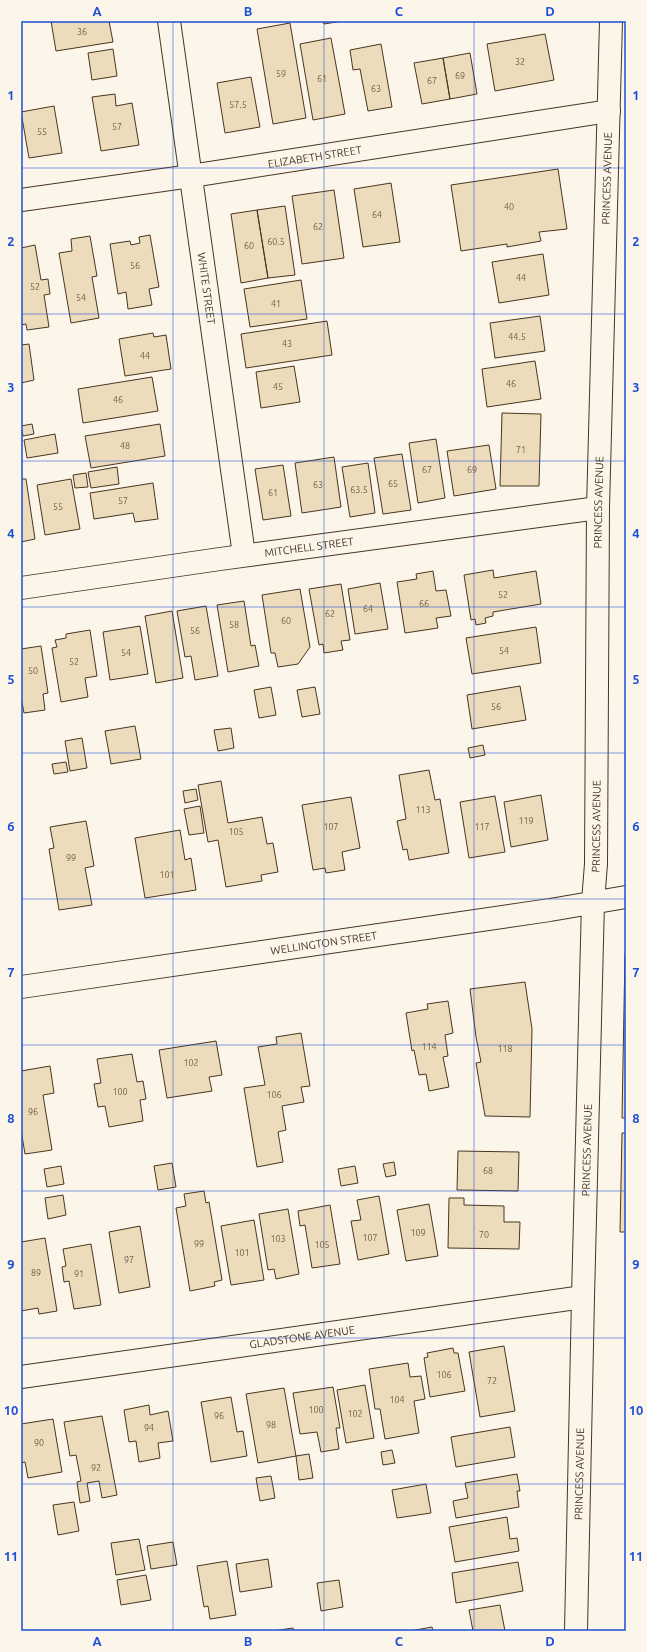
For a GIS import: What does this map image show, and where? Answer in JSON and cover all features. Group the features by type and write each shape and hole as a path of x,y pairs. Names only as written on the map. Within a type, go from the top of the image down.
{"street":[{"name":"WHITE STREET","path":"169,21 244,555"},
{"name":"PRINCESS AVENUE","path":"576,1631 593,902 596,864 598,508 611,21"},
{"name":"ELIZABETH STREET","path":"21,200 191,176 609,111"},
{"name":"MITCHELL STREET","path":"21,588 244,555 598,508"},
{"name":"WELLINGTON STREET","path":"21,987 550,910 626,897"},
{"name":"GLADSTONE AVENUE","path":"21,1377 583,1297"}],"building":[{"path":"51,21 109,21 113,42 56,51"},
{"path":"323,21 343,21 324,24"},
{"path":"290,23 306,118 273,124 257,29"},
{"path":"545,34 554,80 495,91 487,44"},
{"path":"331,38 345,114 313,120 300,44"},
{"path":"381,44 392,107 368,111 360,69 353,70 350,50"},
{"path":"113,49 117,76 92,80 88,53"},
{"path":"470,53 477,94 450,99 443,58"},
{"path":"443,58 450,99 422,104 414,63"},
{"path":"251,77 260,127 225,133 217,83"},
{"path":"115,94 116,106 132,103 139,145 101,151 92,97"},
{"path":"54,106 62,153 29,158 21,112"},
{"path":"558,169 567,229 539,232 541,241 507,247 507,244 461,251 451,185"},
{"path":"391,183 400,242 363,247 354,189"},
{"path":"334,190 344,258 302,264 292,196"},
{"path":"285,206 295,275 268,278 257,210"},
{"path":"257,210 268,278 241,283 231,214"},
{"path":"150,235 159,287 149,289 152,305 128,309 126,292 118,294 110,244 130,241 131,245 140,243 139,237"},
{"path":"90,236 97,276 92,277 99,318 71,323 59,253 72,251 71,239"},
{"path":"35,245 41,280 48,279 50,294 44,295 49,327 27,330 26,324 21,325 21,248"},
{"path":"543,254 549,295 499,303 492,262"},
{"path":"301,280 307,319 250,327 244,289"},
{"path":"540,316 545,351 495,358 490,323"},
{"path":"327,321 332,355 246,368 241,334"},
{"path":"153,333 154,337 166,335 171,369 125,376 119,339"},
{"path":"29,344 34,380 21,383 21,345"},
{"path":"535,361 541,399 487,407 482,369"},
{"path":"294,366 300,402 261,408 256,372"},
{"path":"152,377 158,411 83,423 78,389"},
{"path":"502,413 541,414 539,486 500,486"},
{"path":"32,424 34,434 23,436 21,426"},
{"path":"160,424 165,456 91,468 85,436"},
{"path":"55,434 58,453 27,458 24,440"},
{"path":"436,439 445,498 418,503 409,443"},
{"path":"489,445 496,489 454,496 447,451"},
{"path":"402,454 411,510 383,514 374,458"},
{"path":"334,457 341,507 302,513 295,463"},
{"path":"368,463 375,513 350,517 342,467"},
{"path":"283,465 291,516 263,520 255,469"},
{"path":"117,467 119,484 91,488 88,472"},
{"path":"86,473 88,487 75,488 73,475"},
{"path":"21,479 26,479 35,539 21,542"},
{"path":"71,479 80,529 45,535 37,485"},
{"path":"153,483 158,519 135,522 133,513 94,519 90,493"},
{"path":"493,570 494,578 536,571 541,604 493,612 493,616 485,618 486,623 476,625 475,619 471,620 464,575"},
{"path":"433,571 436,591 446,590 451,616 436,618 438,628 405,633 397,582 417,579 416,574"},
{"path":"380,583 388,629 355,634 348,589"},
{"path":"341,584 350,640 341,641 343,650 324,653 323,644 319,645 309,589"},
{"path":"300,589 310,647 298,664 278,667 275,653 271,653 262,595"},
{"path":"244,601 251,646 255,645 259,666 228,672 217,605"},
{"path":"206,606 218,676 195,680 191,656 185,657 177,611"},
{"path":"172,611 183,678 156,683 145,616"},
{"path":"140,626 148,674 110,680 103,632"},
{"path":"536,627 541,663 472,674 466,638"},
{"path":"90,630 97,676 85,678 88,697 61,702 52,648 57,647 55,640 66,638 66,634"},
{"path":"41,646 48,693 43,694 45,710 24,713 21,697 21,649"},
{"path":"520,686 526,720 472,729 467,695"},
{"path":"271,687 276,715 259,718 254,690"},
{"path":"315,687 320,714 302,717 297,690"},
{"path":"135,726 141,759 111,764 105,731"},
{"path":"231,728 234,748 218,751 214,730"},
{"path":"82,738 87,768 70,771 65,741"},
{"path":"483,745 485,755 470,758 468,748"},
{"path":"66,762 68,772 54,774 52,764"},
{"path":"429,770 435,800 440,799 449,853 409,860 407,849 403,850 397,821 406,819 399,775"},
{"path":"221,781 228,823 262,817 267,844 273,843 278,872 261,875 262,881 226,887 218,840 208,842 198,785"},
{"path":"196,789 198,800 185,803 183,791"},
{"path":"541,795 548,840 511,847 504,802"},
{"path":"495,796 505,852 469,858 460,802"},
{"path":"351,797 360,848 342,852 345,870 326,873 325,868 313,870 302,805"},
{"path":"200,806 204,833 189,835 184,809"},
{"path":"86,821 94,866 85,868 92,905 59,910 49,849 54,848 50,827"},
{"path":"180,830 185,860 191,858 196,890 145,898 135,838"},
{"path":"625,953 626,1118 622,1118"},
{"path":"525,982 532,1029 530,1117 485,1116 476,1063 481,1062 476,1037 470,989"},
{"path":"448,1001 453,1033 445,1035 448,1056 443,1057 449,1087 429,1091 426,1074 419,1075 414,1050 412,1051 406,1013 428,1009 427,1004"},
{"path":"301,1033 310,1086 301,1087 304,1102 282,1106 286,1130 278,1132 283,1162 257,1167 244,1088 265,1085 258,1047 277,1044 276,1037"},
{"path":"216,1041 222,1075 209,1077 212,1091 167,1098 159,1050"},
{"path":"132,1054 137,1082 143,1081 146,1099 140,1100 143,1121 109,1127 105,1106 98,1107 94,1084 101,1083 97,1059"},
{"path":"50,1066 54,1093 43,1095 52,1150 25,1154 21,1130 21,1071"},
{"path":"622,1133 626,1133 626,1232 620,1232"},
{"path":"458,1151 519,1152 518,1191 457,1190"},
{"path":"394,1162 396,1175 386,1177 383,1164"},
{"path":"172,1163 176,1187 158,1190 154,1166"},
{"path":"61,1166 64,1184 47,1187 44,1169"},
{"path":"355,1166 358,1183 341,1186 338,1169"},
{"path":"204,1191 206,1203 209,1202 222,1280 214,1282 215,1286 190,1291 176,1208 186,1206 184,1194"},
{"path":"63,1195 66,1215 48,1219 45,1198"},
{"path":"379,1196 389,1254 358,1260 351,1221 361,1220 357,1200"},
{"path":"449,1198 464,1198 464,1205 504,1206 504,1222 520,1222 519,1249 448,1248"},
{"path":"429,1204 438,1256 406,1261 397,1210"},
{"path":"330,1205 340,1264 312,1268 305,1225 300,1226 298,1211"},
{"path":"288,1209 299,1274 276,1279 274,1269 268,1270 259,1214"},
{"path":"254,1220 264,1280 231,1285 221,1226"},
{"path":"140,1226 150,1287 119,1293 109,1232"},
{"path":"45,1238 57,1311 39,1314 38,1308 21,1311 21,1242"},
{"path":"91,1244 101,1305 74,1309 69,1281 64,1282 62,1267 66,1266 63,1249"},
{"path":"504,1346 515,1411 480,1417 469,1352"},
{"path":"453,1348 454,1353 458,1353 465,1391 430,1397 424,1358 428,1357 427,1353"},
{"path":"408,1363 410,1377 421,1376 425,1399 414,1401 419,1433 385,1439 380,1409 375,1409 369,1369"},
{"path":"365,1385 374,1438 346,1443 337,1390"},
{"path":"333,1387 340,1428 336,1428 339,1449 321,1452 317,1432 300,1434 293,1393"},
{"path":"284,1388 296,1456 258,1463 246,1394"},
{"path":"231,1397 237,1432 243,1431 247,1456 211,1462 201,1402"},
{"path":"149,1405 150,1415 168,1411 173,1441 158,1443 160,1458 139,1462 136,1441 129,1442 124,1410"},
{"path":"102,1416 117,1495 102,1498 99,1481 87,1483 90,1501 80,1503 77,1482 81,1481 76,1455 70,1456 64,1422"},
{"path":"53,1419 62,1472 28,1478 25,1462 21,1463 21,1424"},
{"path":"510,1427 515,1457 456,1467 451,1437"},
{"path":"392,1450 395,1463 383,1465 381,1452"},
{"path":"309,1454 313,1478 299,1480 296,1456"},
{"path":"517,1474 520,1491 517,1491 519,1507 456,1518 453,1501 468,1498 465,1483"},
{"path":"271,1476 275,1498 260,1501 256,1478"},
{"path":"426,1484 431,1513 397,1518 392,1490"},
{"path":"74,1502 79,1531 58,1535 53,1505"},
{"path":"507,1517 510,1539 517,1538 519,1551 455,1562 449,1527"},
{"path":"139,1539 145,1570 116,1575 111,1543"},
{"path":"173,1542 177,1565 151,1569 147,1546"},
{"path":"268,1559 272,1587 240,1592 236,1564"},
{"path":"227,1561 236,1615 210,1619 208,1606 204,1607 197,1566"},
{"path":"518,1562 523,1591 456,1603 452,1573"},
{"path":"146,1575 151,1600 121,1605 117,1580"},
{"path":"339,1580 343,1607 321,1611 317,1583"},
{"path":"500,1605 505,1631 473,1631 469,1610"},
{"path":"432,1627 433,1631 410,1631"},
{"path":"293,1628 294,1631 273,1631"}]}
